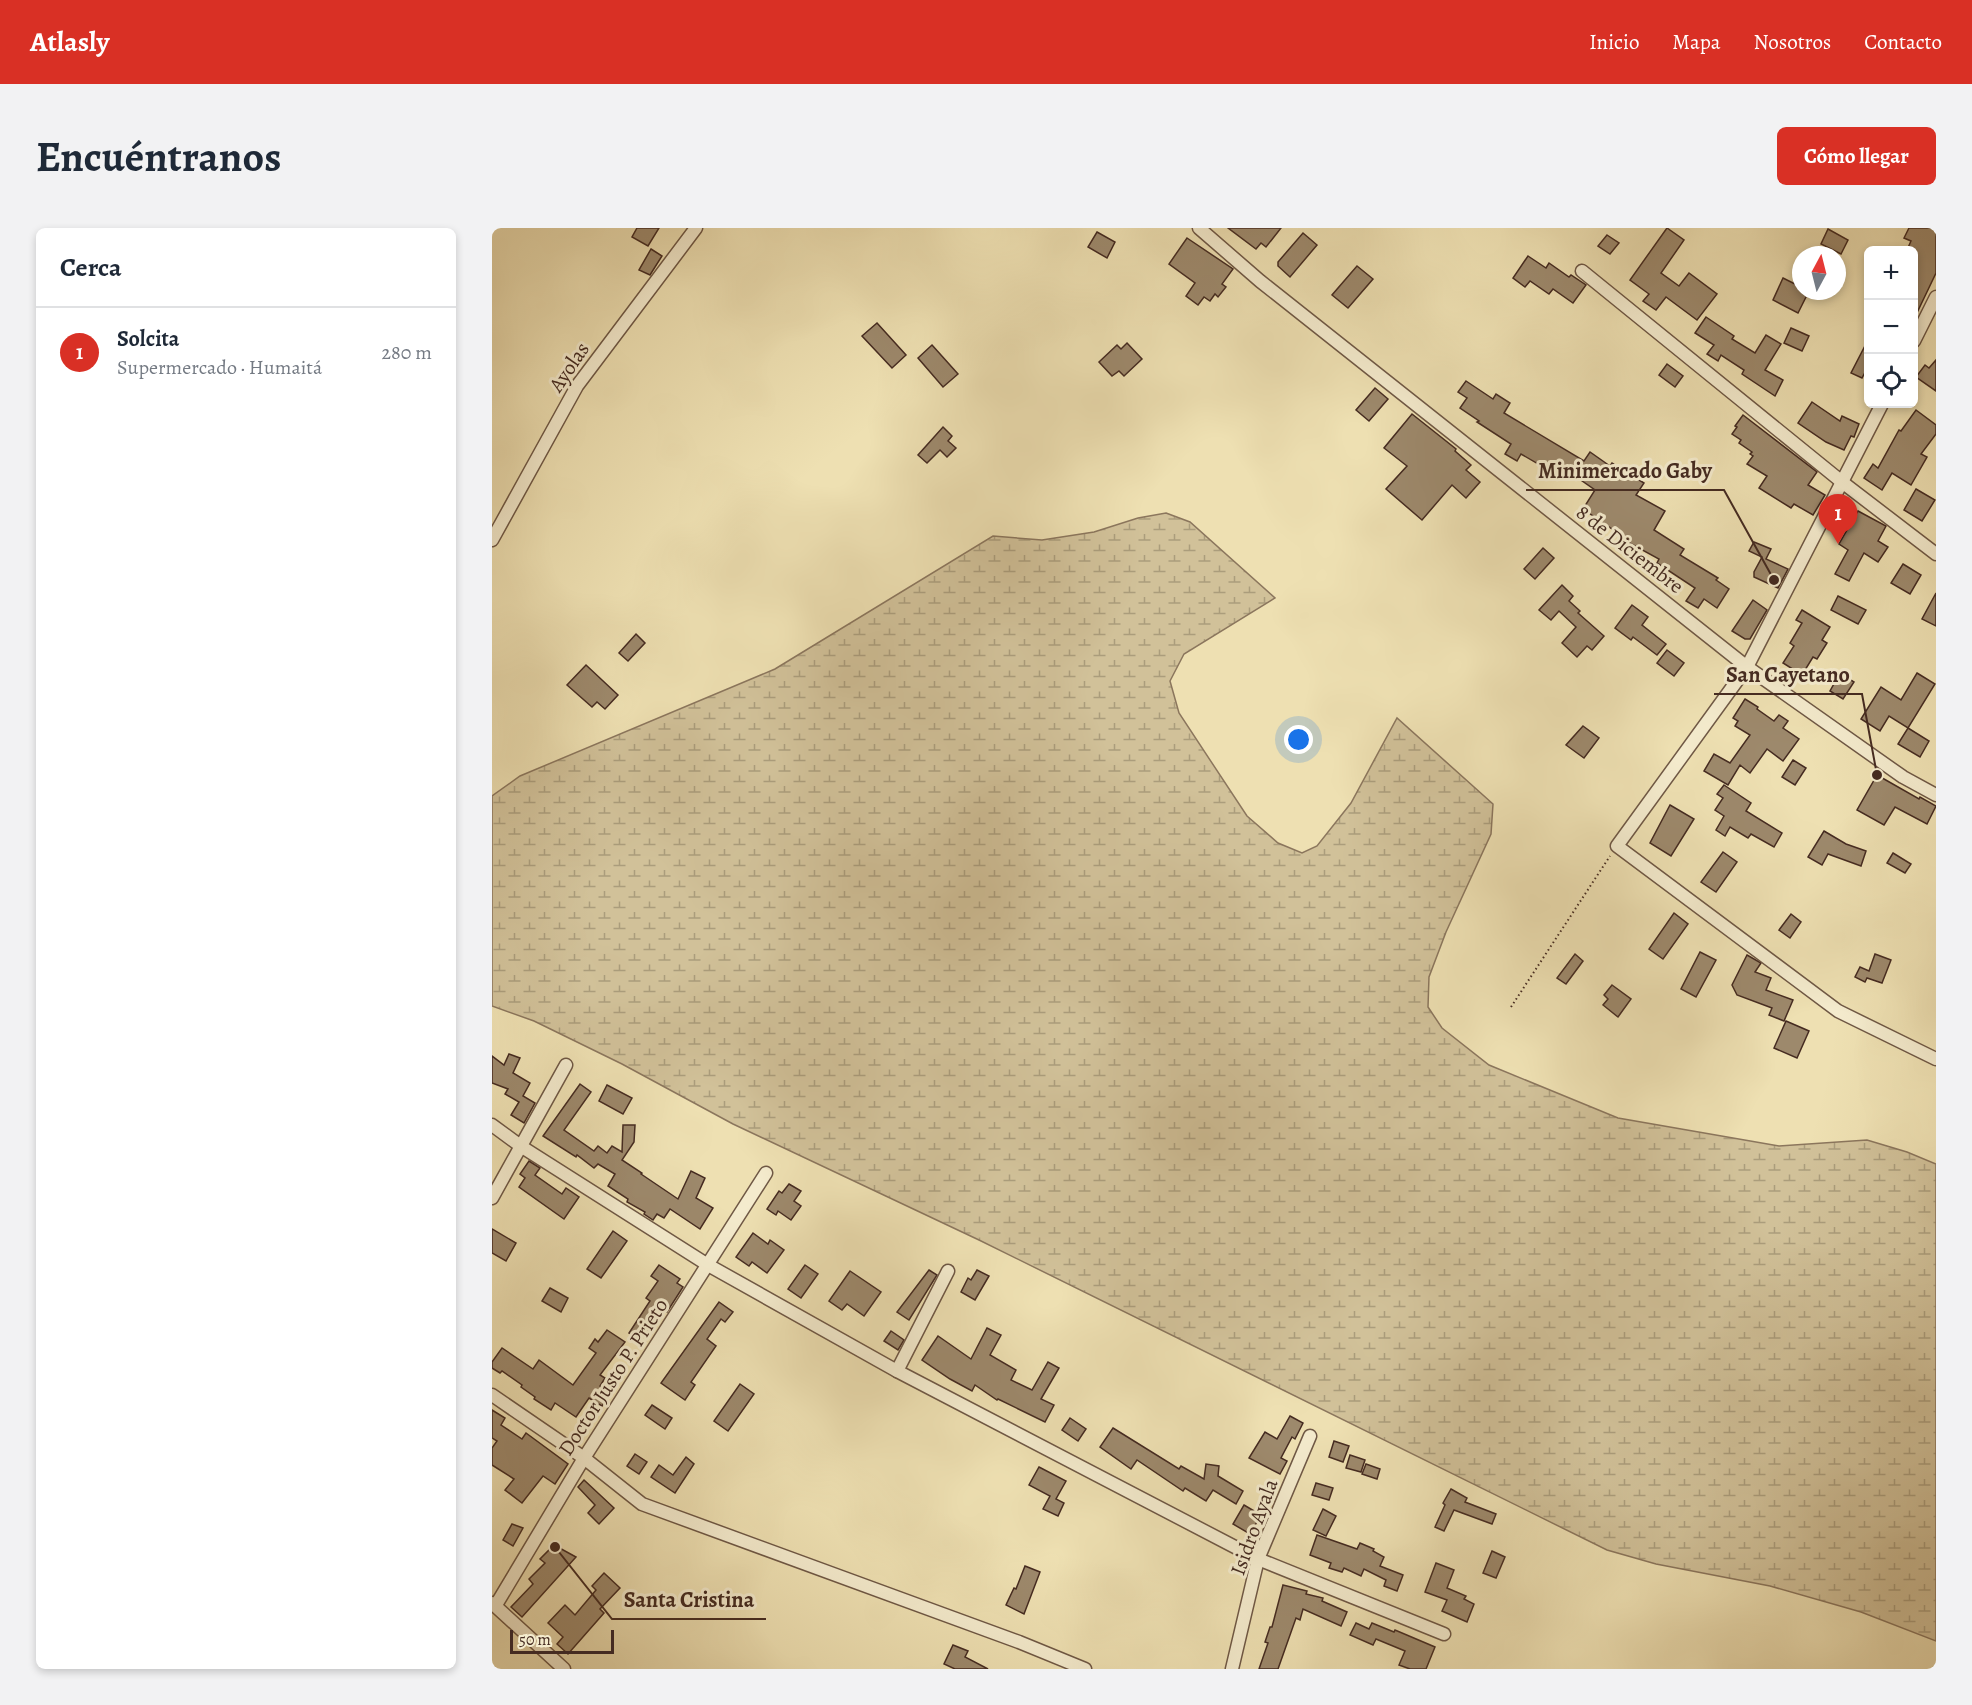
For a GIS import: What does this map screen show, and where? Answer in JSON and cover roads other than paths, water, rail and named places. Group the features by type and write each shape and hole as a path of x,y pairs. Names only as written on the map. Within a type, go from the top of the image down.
{"street":[{"name":"Ayolas","path":"492,540 577,386 696,228"},
{"name":"8 de Diciembre","path":"1199,228 1260,281 1747,667 1903,777 1936,795"},
{"path":"1581,271 1842,482 1936,554"},
{"path":"1918,333 1936,297"},
{"path":"1880,408 1747,667 1617,846 1838,1011 1936,1059"},
{"path":"492,1198 566,1065"},
{"path":"492,1125 522,1147 708,1265 897,1371 1258,1559 1444,1634"},
{"name":"Doctor Justo P. Prieto","path":"494,1604 584,1458 766,1173"},
{"path":"897,1371 948,1271"},
{"path":"492,1395 584,1458 642,1504 1019,1642 1085,1669"},
{"name":"Isidro Ayala","path":"1232,1669 1258,1559 1310,1436"},
{"path":"494,1604 564,1669"}],"place":[{"name":"Solcita","path":"1838,544"},
{"name":"Minimercado Gaby","path":"1774,580"},
{"name":"San Cayetano","path":"1877,775"},
{"name":"Santa Cristina","path":"555,1547"}]}
